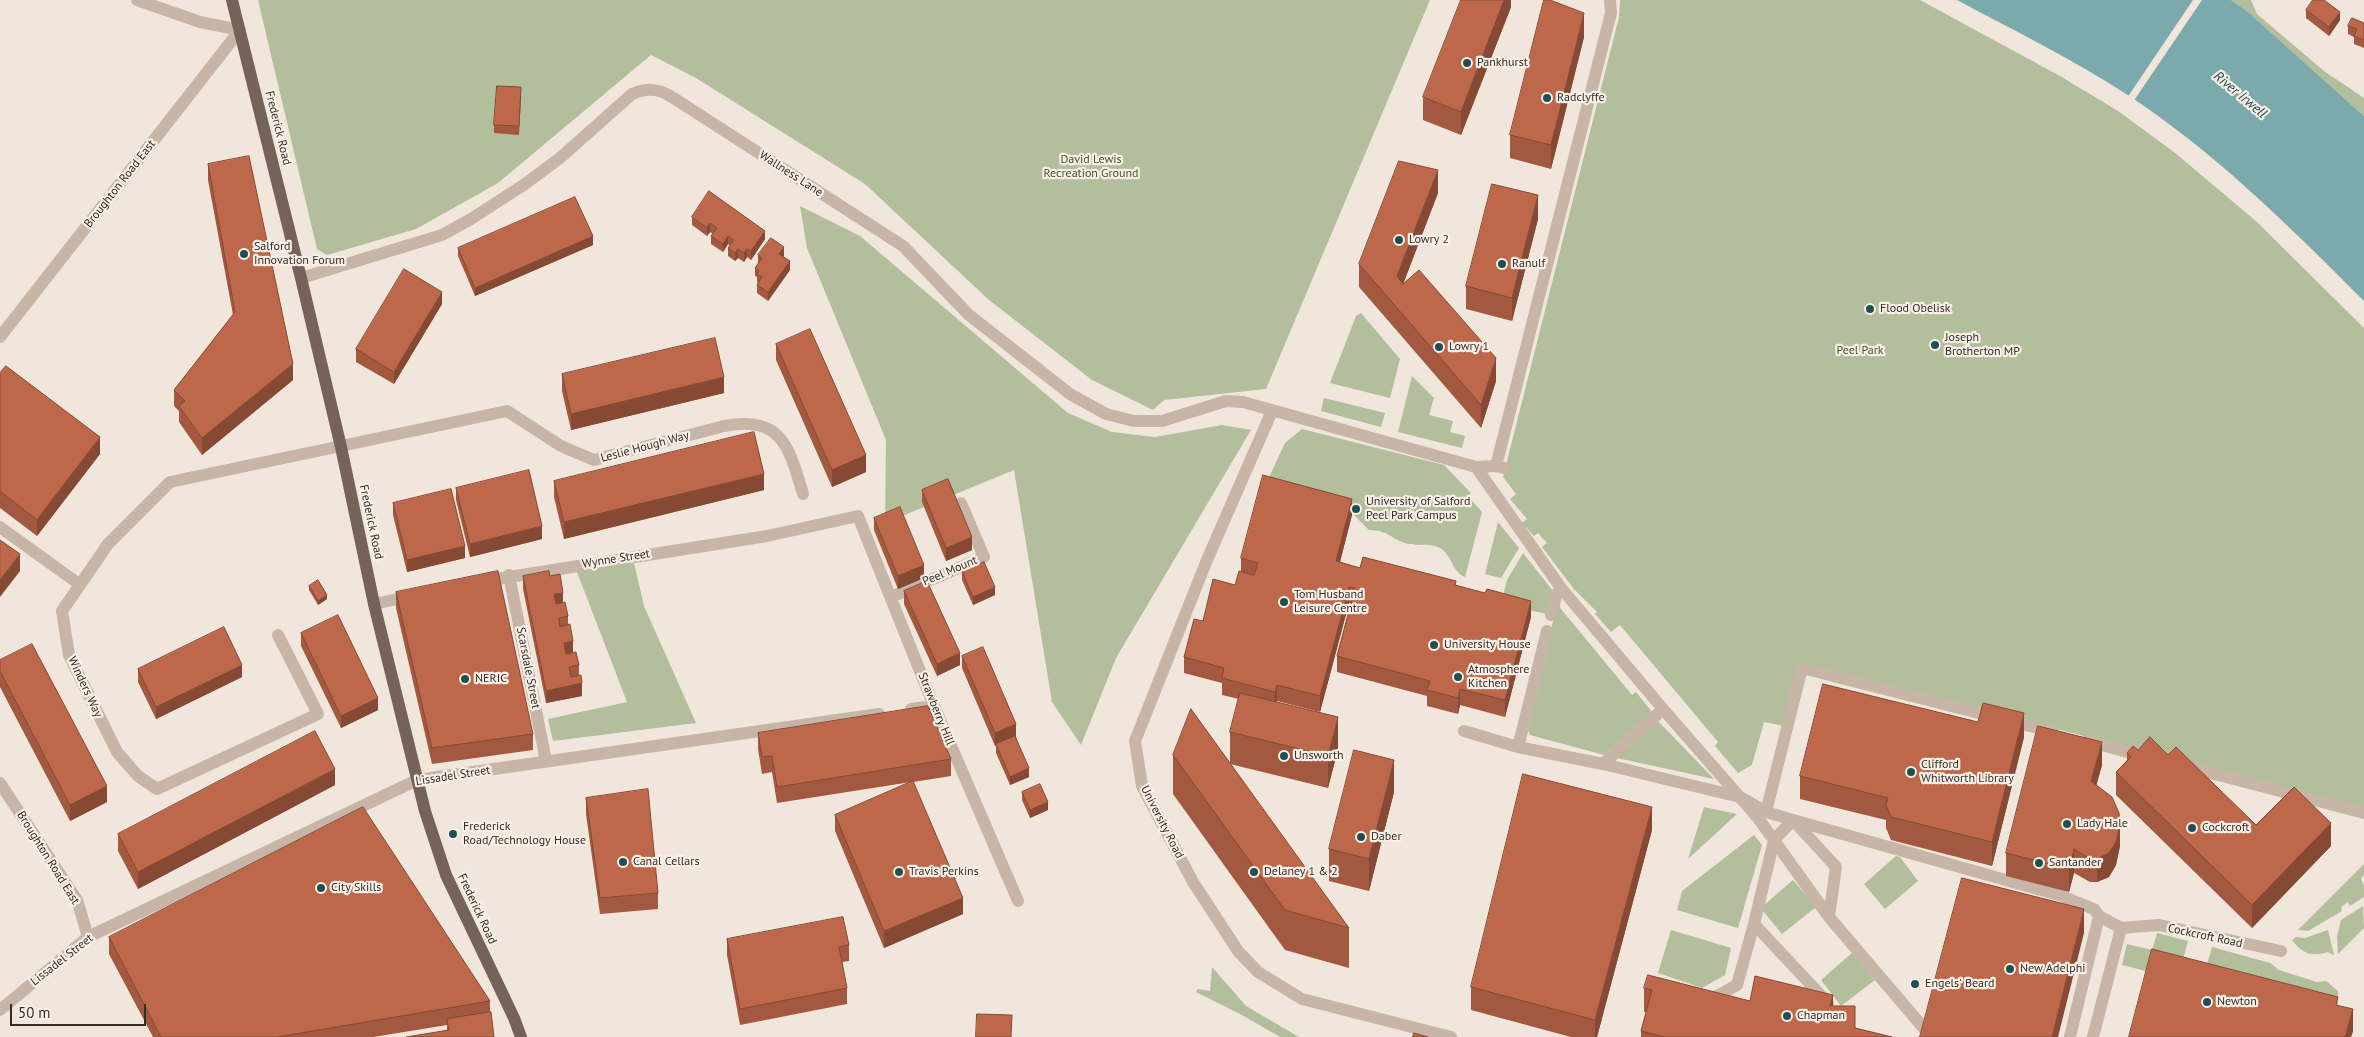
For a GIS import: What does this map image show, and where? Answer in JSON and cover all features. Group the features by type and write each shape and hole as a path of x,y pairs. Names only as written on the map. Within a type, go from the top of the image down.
{"main road":[{"name":"Frederick Road","path":"232,0 301,278 341,447 374,604 417,780 446,875 514,1018 521,1037"}],"street":[{"name":"Wallness Lane","path":"301,278 442,235 525,184 560,158 632,94 640,90 657,90 672,97 903,246 969,315 1070,394 1106,414 1134,421 1162,421 1226,401 1243,402 1476,467 1500,467 1611,13 1610,0"},
{"path":"145,1 200,22 240,30"},
{"name":"Broughton Road East","path":"0,337 240,30"},
{"name":"Leslie Hough Way","path":"341,447 507,411 561,446 594,460 743,422 756,424 773,432 783,440 790,452 803,494"},
{"name":"University Road","path":"1272,411 1210,552 1134,741 1142,786 1193,882 1238,951 1258,972 1302,999 1451,1037"},
{"name":"Winders Way","path":"278,635 318,714 157,789 138,776 116,752 69,655 62,611 108,544 170,482 341,447"},
{"path":"1476,467 1561,588 1740,797 1774,840 1829,917 1928,1032"},
{"name":"Peel Mount","path":"890,598 984,557 961,503"},
{"name":"Strawberry Hill","path":"858,516 934,706 1018,901"},
{"name":"Wynne Street","path":"471,584 509,575 767,536 858,516"},
{"path":"0,526 79,584"},
{"name":"Scarsdale Street","path":"509,575 546,761"},
{"path":"1551,615 1557,594 1561,588"},
{"path":"374,604 422,594"},
{"path":"1518,747 1547,631"},
{"path":"1766,812 1802,668 2155,759"},
{"name":"Lissadel Street","path":"0,1010 88,937 417,780 934,706"},
{"path":"1603,764 1663,709"},
{"path":"1464,731 1518,747 1603,764 1740,797 1766,812 2059,894 2094,909 2099,916 2121,928 2093,1037"},
{"path":"2174,764 2364,813"},
{"name":"Broughton Road East","path":"0,783 77,900 88,937"},
{"path":"1706,1002 1737,985 1774,840 1793,820"},
{"path":"1793,820 1836,867 1829,917"},
{"path":"2070,1037 2099,916"},
{"path":"1754,924 1838,1014"},
{"name":"Cockcroft Road","path":"2121,928 2159,925 2281,951"}],"green space":[{"name":"David Lewis Recreation Ground","path":"258,0 1430,0 1266,389 1164,400 1153,410 1092,380 989,300 865,184 696,78 651,55 498,183 416,229 327,255 317,249"},
{"name":"Peel Park","path":"1620,0 1920,0 2060,76 2118,111 2174,152 2257,222 2364,328 2364,808 1800,663 1785,726 1764,722 1752,765 1738,773 1715,746 1718,742 1620,625 1611,632 1595,614 1597,612 1574,589 1542,547 1547,543 1538,533 1534,536 1522,523 1527,519 1510,499 1516,494 1503,477 1619,17"},
{"path":"2231,0 2251,0 2257,14 2324,71 2364,98 2364,116 2248,12"},
{"path":"800,206 860,236 1068,413 1112,432 1155,437 1222,425 1251,430 1116,658 1081,745 1052,702 1014,470 885,523 886,440 807,248"},
{"path":"1361,313 1400,359 1390,398 1330,383 1356,316"},
{"path":"1412,376 1434,398 1429,415 1453,421 1450,432 1465,436 1462,448 1398,432"},
{"path":"1324,398 1385,413 1381,427 1321,411"},
{"path":"1302,429 1444,465 1471,493 1468,496 1482,512 1465,577 1458,572 1446,553 1439,548 1431,545 1404,543 1382,532 1369,530 1355,516 1355,511 1264,488 1285,443"},
{"path":"1498,522 1519,548 1501,578 1485,574"},
{"path":"1523,553 1553,591 1547,614 1501,604 1507,580"},
{"path":"634,563 644,606 696,723 553,741 548,719 627,702 577,572"},
{"path":"1557,604 1632,695 1636,692 1652,712 1604,755 1530,735 1528,731"},
{"path":"1658,721 1714,779 1617,758"},
{"path":"1704,807 1737,814 1688,859"},
{"path":"1754,835 1762,845 1738,928 1677,910 1682,891"},
{"path":"1896,856 1900,857 1918,881 1885,909 1864,884"},
{"path":"2364,864 2364,874 2361,879 2364,886 2364,897 2350,906 2348,902 2341,907 2342,911 2308,931 2298,930"},
{"path":"1793,880 1816,907 1782,934 1762,910 1763,906"},
{"path":"2363,906 2364,928 2338,954 2337,937 2341,920"},
{"path":"1671,930 1731,948 1725,975 1702,988 1658,973"},
{"path":"2328,930 2334,955 2328,952 2308,953 2292,940 2296,937 2305,938"},
{"path":"2157,933 2188,941 2178,979 2122,965 2127,944 2152,950"},
{"path":"2212,947 2270,963 2279,970 2317,982 2326,981 2338,991 2338,1020 2201,985"},
{"path":"1852,953 1875,980 1841,1006 1821,980"},
{"path":"1212,967 1246,1006 1299,1037 1280,1037 1196,992 1198,989 1210,991"}],"water":[{"name":"River Irwell","path":"1957,0 2231,0 2248,12 2364,116 2364,301 2249,190 2156,115 2083,68"}],"pier":[{"path":"2193,0 2202,0 2133,102 2127,98"}],"building":[{"name":"Pankhurst","path":"1461,0 1504,0 1461,112 1423,97"},
{"name":"Radclyffe","path":"1544,0 1550,0 1584,13 1551,145 1510,135"},
{"path":"2313,0 2324,0 2340,12 2329,27 2306,10"},
{"path":"2352,18 2364,23 2364,40 2354,36 2357,29 2348,26"},
{"path":"497,86 521,87 519,126 494,125"},
{"name":"Salford Innovation Forum","path":"249,156 293,364 202,438 179,406 185,401 174,390 235,312 208,164"},
{"path":"1399,161 1438,170 1397,276 1403,284 1419,270 1496,358 1481,405 1359,264"},
{"name":"Ranulf","path":"1492,184 1538,195 1512,298 1466,286"},
{"path":"709,191 765,231 751,251 747,249 744,253 738,249 735,253 728,248 734,240 728,236 723,244 711,236 717,228 710,223 707,228 692,217"},
{"path":"575,197 593,236 475,288 458,248"},
{"path":"771,238 784,247 779,254 790,261 768,292 757,285 762,277 757,274 759,271 755,268 762,258 758,255"},
{"path":"404,269 442,292 394,372 356,349"},
{"path":"810,329 866,455 832,470 776,344"},
{"path":"715,338 724,377 571,414 562,374"},
{"path":"6,366 100,437 37,520 0,491 0,373"},
{"path":"754,432 764,474 564,522 554,481"},
{"path":"529,470 542,526 470,544 456,488"},
{"path":"1263,475 1352,499 1336,561 1360,568 1363,557 1456,581 1455,585 1485,593 1487,589 1531,601 1505,700 1460,689 1458,698 1427,690 1430,681 1337,656 1355,588 1349,587 1320,696 1277,685 1275,692 1222,678 1224,668 1184,657 1194,619 1203,621 1213,579 1235,585 1239,571 1254,575 1258,563 1241,558"},
{"path":"948,479 972,537 946,548 922,490"},
{"path":"451,489 465,546 407,560 393,503"},
{"path":"900,507 924,565 898,576 874,518"},
{"path":"0,540 20,554 0,580"},
{"path":"984,562 995,587 973,597 962,572"},
{"name":"NERIC","path":"498,571 533,734 432,748 396,592"},
{"path":"549,571 550,576 560,574 563,593 554,594 556,604 565,602 568,616 559,618 560,627 570,624 573,641 564,643 566,654 576,652 579,665 569,667 571,677 581,675 582,683 546,691 523,576"},
{"path":"318,580 327,595 318,601 309,586"},
{"path":"927,581 960,653 937,664 904,591"},
{"path":"338,615 378,698 341,716 301,633"},
{"path":"224,627 242,665 156,707 138,669"},
{"path":"32,644 107,786 70,805 0,671 0,660"},
{"path":"983,647 1016,724 995,733 962,656"},
{"name":"Clifford Whitworth Library","path":"1823,684 1978,722 1983,703 2024,713 1992,842 1891,817 1886,805 1888,798 1800,776"},
{"path":"1240,693 1338,717 1328,756 1230,732"},
{"path":"928,706 951,759 777,787 772,756 762,757 758,733"},
{"path":"1191,709 1349,928 1285,910 1173,755"},
{"name":"Lady Hale","path":"2038,726 2102,742 2091,781 2112,797 2119,813 2120,823 2116,842 2109,853 2097,859 2090,859 2074,849 2069,869 2006,853"},
{"path":"315,731 335,769 138,872 118,834"},
{"path":"1015,736 1029,768 1010,777 996,744"},
{"name":"Cockcroft","path":"2150,737 2168,755 2176,747 2256,825 2294,787 2331,823 2252,905 2116,772 2131,757 2127,753 2133,746 2138,750"},
{"path":"1354,750 1394,760 1369,859 1329,849"},
{"path":"1523,774 1652,807 1595,1020 1471,987"},
{"name":"Travis Perkins","path":"913,781 963,898 884,931 835,815"},
{"path":"1040,784 1048,802 1030,810 1022,792"},
{"name":"Canal Cellars","path":"648,789 658,893 600,898 586,798"},
{"name":"City Skills","path":"363,807 490,1001 277,1037 161,1037 109,937"},
{"name":"New Adelphi","path":"1962,878 2084,909 2052,1037 1920,1037"},
{"path":"843,917 849,945 839,947 847,988 740,1009 727,939"},
{"name":"Newton","path":"2152,949 2338,997 2336,1005 2353,1009 2345,1037 2129,1037"},
{"path":"1648,975 1750,1001 1755,976 1833,995 1830,1006 1855,1006 1855,1028 1892,1037 1665,1037 1641,1031 1652,990 1644,988"},
{"path":"491,1012 494,1037 406,1037 449,1030 447,1019"},
{"path":"977,1014 1012,1015 1011,1037 976,1037"},
{"path":"1414,1033 1428,1037 1413,1037"}],"place":[{"name":"Pankhurst","path":"1467,63"},
{"name":"Radclyffe","path":"1547,98"},
{"name":"Lowry 2","path":"1399,240"},
{"name":"Salford Innovation Forum","path":"244,254"},
{"name":"Ranulf","path":"1502,264"},
{"name":"Flood Obelisk","path":"1870,309"},
{"name":"Joseph Brotherton MP","path":"1935,345"},
{"name":"Lowry 1","path":"1439,347"},
{"name":"University of Salford Peel Park Campus","path":"1356,509"},
{"name":"Tom Husband Leisure Centre","path":"1284,602"},
{"name":"University House","path":"1434,645"},
{"name":"Atmosphere Kitchen","path":"1458,677"},
{"name":"NERIC","path":"465,679"},
{"name":"Unsworth","path":"1284,756"},
{"name":"Clifford Whitworth Library","path":"1911,772"},
{"name":"Lady Hale","path":"2067,824"},
{"name":"Cockcroft","path":"2192,828"},
{"name":"Frederick Road/Technology House","path":"453,834"},
{"name":"Daber","path":"1361,837"},
{"name":"Canal Cellars","path":"623,862"},
{"name":"Santander","path":"2039,863"},
{"name":"Travis Perkins","path":"899,872"},
{"name":"Delaney 1 & 2","path":"1254,872"},
{"name":"City Skills","path":"321,888"},
{"name":"New Adelphi","path":"2010,969"},
{"name":"Engels' Beard","path":"1915,984"},
{"name":"Newton","path":"2207,1002"},
{"name":"Chapman","path":"1787,1016"}]}
